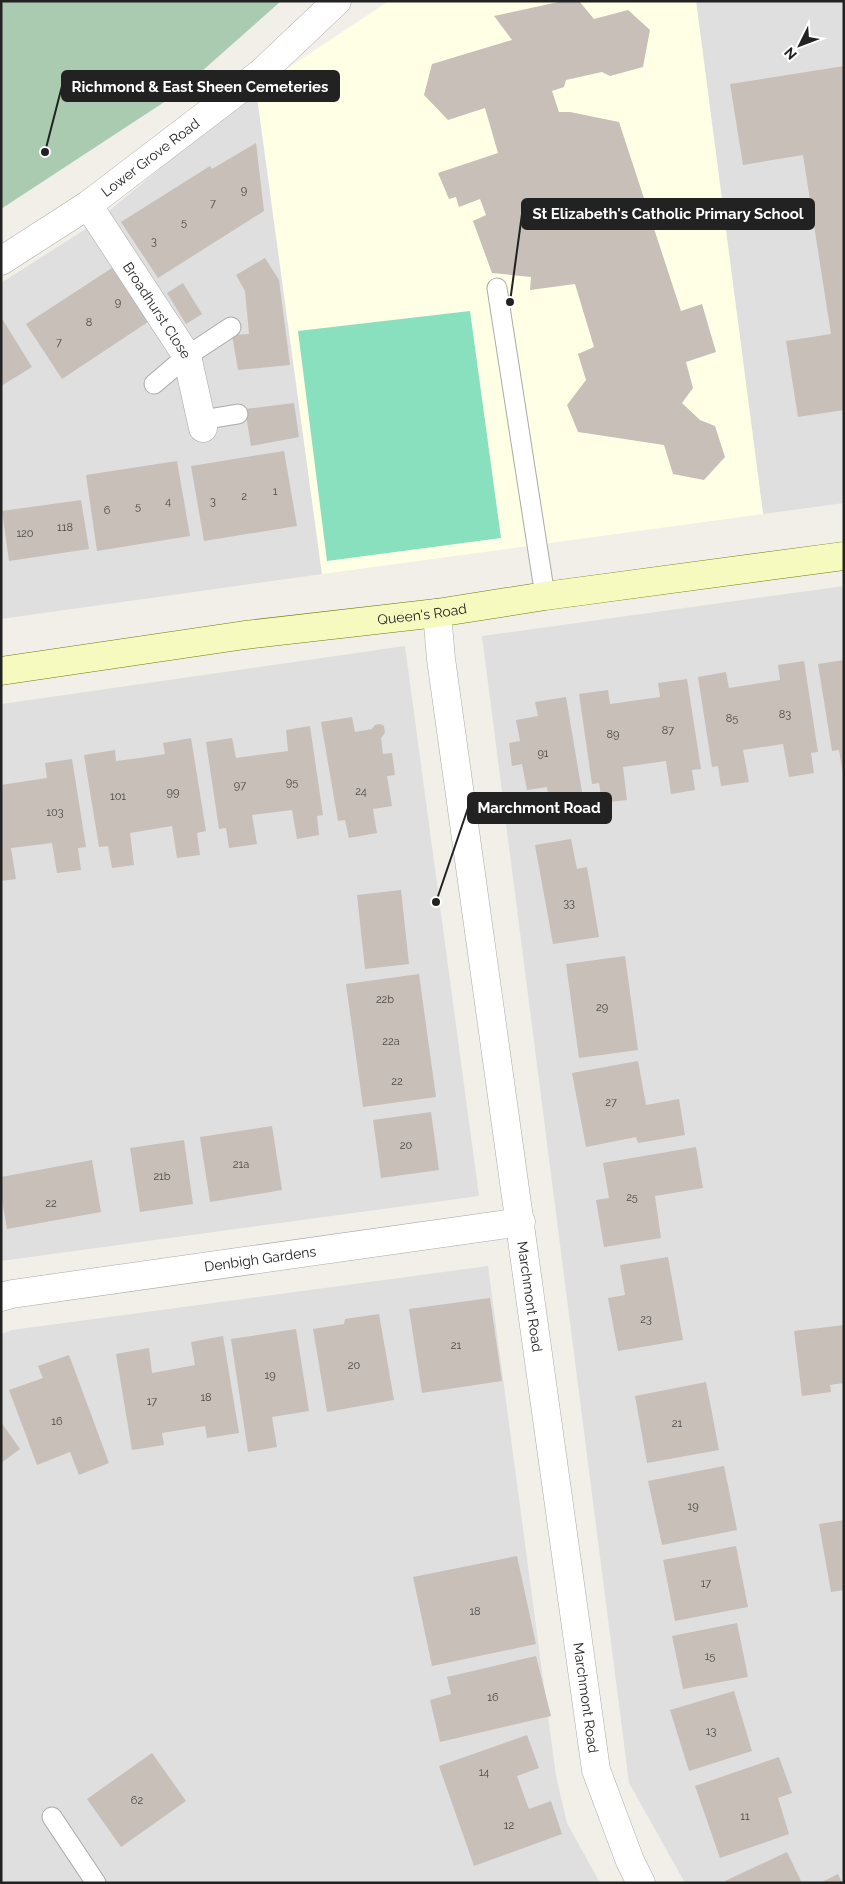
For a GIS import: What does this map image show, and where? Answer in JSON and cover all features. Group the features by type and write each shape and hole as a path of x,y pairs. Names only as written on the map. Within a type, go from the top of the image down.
{"main road":[{"name":"Queen's Road","path":"1,671 245,636 437,613 545,596 844,556"}],"street":[{"name":"Lower Grove Road","path":"1,261 88,205 261,72 337,1"},
{"name":"Broadhurst Close","path":"88,205 187,356 202,424"},
{"name":"Marchmont Road","path":"437,613 441,659 596,1770 630,1861 641,1883"},
{"name":"Denbigh Gardens","path":"1,1297 520,1222"}],"lane":[{"path":"497,288 545,596"},
{"path":"154,384 187,356 231,327"},
{"path":"202,424 238,414"},
{"path":"52,1817 96,1883"}],"shaded area":[{"path":"1,1 281,1 175,95 1,209"},
{"path":"389,1 696,1 763,514 322,574 256,89"},
{"path":"696,1 844,1 844,503 763,514"},
{"path":"256,89 322,574 1,619 1,283 92,225"},
{"path":"844,586 844,1883 685,1883 629,1783 482,636"},
{"path":"405,646 479,1196 1,1261 1,704"},
{"path":"488,1266 556,1776 567,1823 600,1883 1,1883 1,1334 12,1330"}],"green space":[{"path":"470,311 501,538 327,561 298,331"}],"building":[{"path":"563,1 579,1 594,19 628,10 650,30 643,67 610,76 602,72 566,80 564,87 552,91 559,112 570,112 619,122 681,311 702,304 716,352 686,362 693,388 682,403 700,420 715,426 725,457 704,480 673,474 664,445 578,432 567,405 586,380 578,354 594,347 575,284 530,290 531,277 492,273 473,221 486,215 480,199 459,207 456,197 449,199 438,173 498,153 485,108 448,120 424,95 432,64 512,40 494,16"},
{"path":"844,66 844,410 798,417 786,341 831,334 803,155 743,165 730,84"},
{"path":"256,143 264,211 158,278 121,222 210,166 212,169"},
{"path":"265,258 279,280 290,365 238,370 232,335 249,334 245,291 236,275"},
{"path":"115,266 151,320 62,379 26,324"},
{"path":"183,283 202,314 186,324 167,293"},
{"path":"1,317 32,367 1,386"},
{"path":"294,403 299,437 251,446 245,409"},
{"path":"284,451 297,526 204,541 191,466"},
{"path":"177,461 190,536 97,551 86,475"},
{"path":"81,500 89,549 9,561 2,511"},
{"path":"844,660 843,774 839,750 832,751 818,664"},
{"path":"804,661 818,752 811,753 814,773 789,777 783,744 743,750 749,782 721,786 718,766 712,767 698,677 726,672 729,688 780,680 778,665"},
{"path":"687,679 701,769 692,770 695,790 671,794 666,761 623,767 627,800 602,803 599,783 592,784 579,694 608,690 610,704 660,697 658,683"},
{"path":"566,697 582,792 571,793 574,812 551,816 547,787 527,790 522,764 512,766 509,743 520,741 516,720 538,716 535,702"},
{"path":"352,717 355,732 372,729 375,725 380,724 384,726 385,733 381,738 383,754 392,753 395,775 387,776 392,806 373,809 377,833 349,838 345,820 338,821 321,722"},
{"path":"310,726 323,815 317,816 319,835 297,839 292,810 252,815 257,844 229,848 226,828 219,829 206,742 232,738 236,758 288,751 286,730"},
{"path":"191,738 206,831 197,833 200,855 177,858 172,826 130,833 134,865 112,868 108,846 99,847 84,755 115,750 116,761 140,758 165,754 163,743"},
{"path":"72,759 86,847 78,848 81,870 57,873 52,843 11,848 16,879 1,881 1,785 47,778 45,763"},
{"path":"571,839 577,869 587,867 599,937 553,944 535,845"},
{"path":"401,890 409,964 365,969 357,895"},
{"path":"625,956 638,1050 579,1058 566,964"},
{"path":"419,974 436,1097 363,1107 346,984"},
{"path":"638,1061 646,1105 679,1099 685,1135 638,1143 636,1137 586,1147 572,1073"},
{"path":"431,1112 439,1170 381,1178 373,1120"},
{"path":"272,1126 282,1190 210,1202 200,1137"},
{"path":"184,1140 193,1204 140,1212 130,1148"},
{"path":"696,1147 703,1188 655,1196 661,1238 604,1247 596,1200 609,1198 603,1163"},
{"path":"92,1160 101,1212 7,1229 1,1194 1,1177"},
{"path":"668,1257 683,1340 618,1351 608,1298 625,1295 620,1265"},
{"path":"490,1298 502,1381 422,1393 409,1309"},
{"path":"379,1314 394,1400 327,1412 313,1329 344,1324 345,1319"},
{"path":"844,1325 844,1383 830,1385 831,1392 802,1396 794,1331"},
{"path":"296,1329 309,1411 272,1417 277,1447 248,1452 231,1339"},
{"path":"223,1336 239,1433 207,1438 205,1426 162,1433 164,1445 132,1450 116,1354 149,1348 152,1373 195,1365 191,1342"},
{"path":"69,1355 109,1463 79,1475 70,1452 37,1465 9,1390 43,1378 38,1366"},
{"path":"706,1382 719,1450 647,1463 635,1396"},
{"path":"1,1422 20,1449 1,1463"},
{"path":"724,1466 737,1530 662,1545 648,1481"},
{"path":"844,1520 844,1590 831,1592 819,1524"},
{"path":"736,1546 748,1607 675,1621 663,1560"},
{"path":"517,1556 536,1644 432,1666 413,1577"},
{"path":"737,1623 748,1677 683,1689 672,1636"},
{"path":"536,1656 551,1716 440,1742 430,1700 451,1694 447,1677"},
{"path":"734,1691 752,1751 689,1771 670,1710"},
{"path":"527,1735 539,1768 517,1776 523,1793 529,1809 551,1801 562,1834 474,1866 439,1766"},
{"path":"152,1753 186,1801 121,1847 87,1799"},
{"path":"779,1757 792,1793 778,1798 789,1834 720,1858 695,1786"},
{"path":"787,1852 802,1883 726,1883 725,1881"},
{"path":"838,1874 842,1883 820,1883"}],"place":[{"name":"Richmond & East Sheen Cemeteries","path":"45,152"},
{"name":"St Elizabeth's Catholic Primary School","path":"510,302"},
{"name":"Marchmont Road","path":"436,902"}]}
